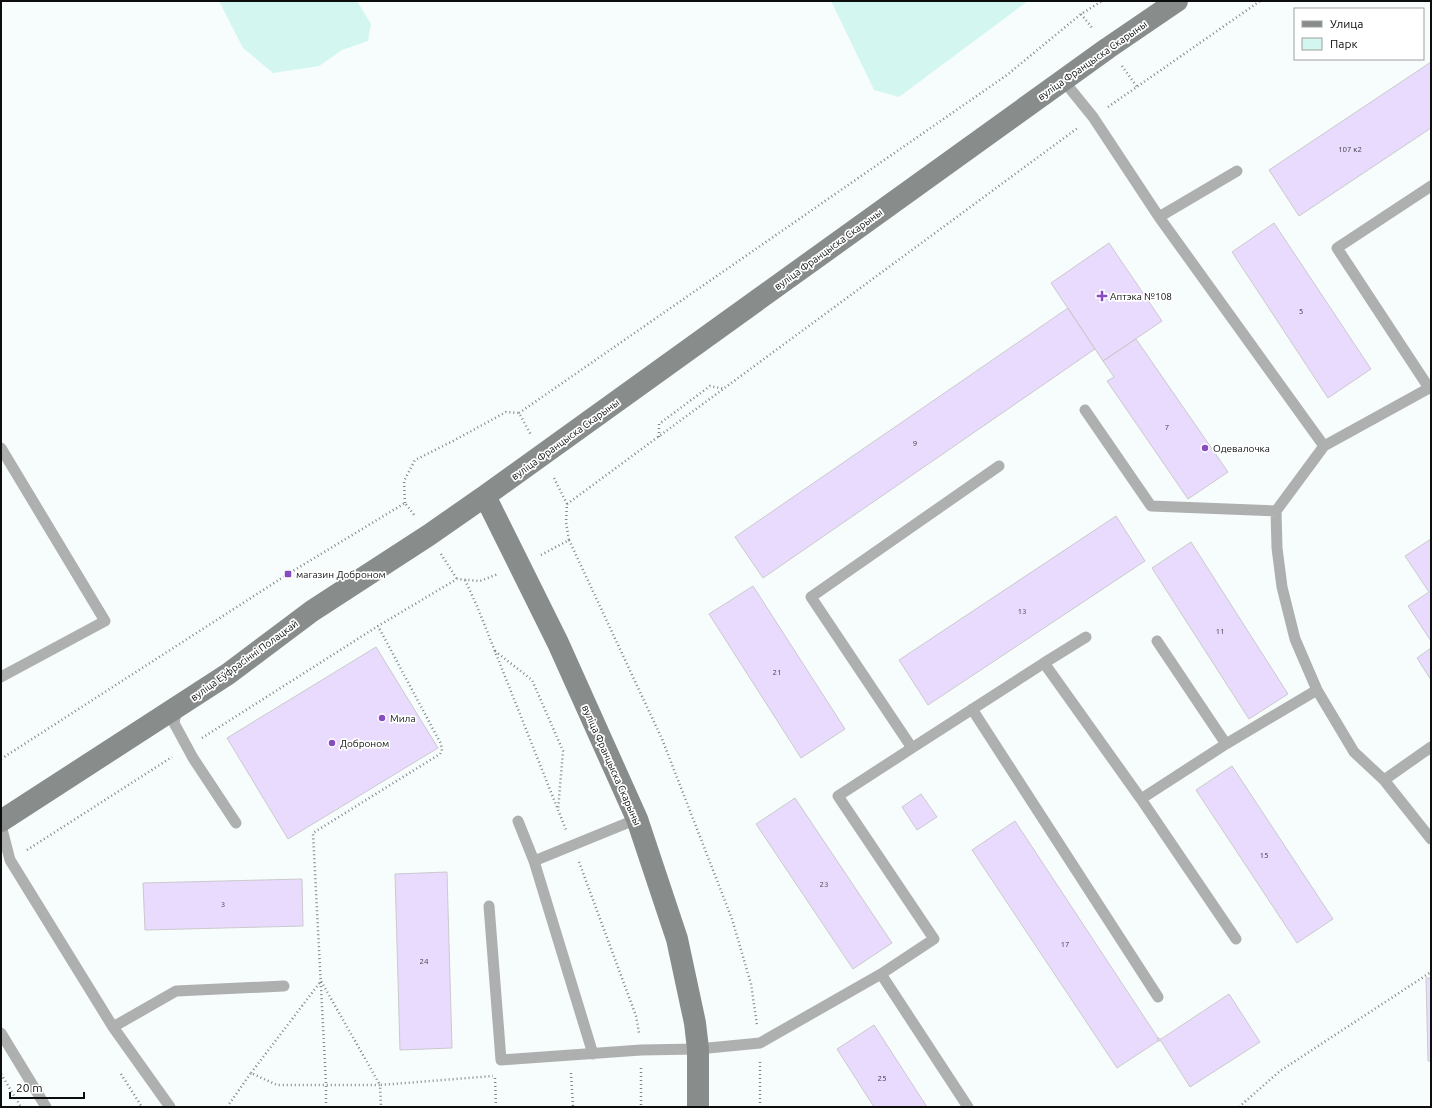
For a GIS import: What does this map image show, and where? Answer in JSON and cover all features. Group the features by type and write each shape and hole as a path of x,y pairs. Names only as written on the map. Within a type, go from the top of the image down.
{"street":[{"name":"вуліца Францыска Скарыны","path":"698,1107 698,1049 695,1023 677,939 637,819 558,643 485,496 1063,80 1177,1"},
{"name":"вуліца Еўфрасінні Полацкай","path":"1,821 228,674 312,611 429,535 485,496"}],"lane":[{"path":"1063,80 1093,117 1159,217 1324,446"},
{"path":"1159,217 1237,171"},
{"path":"1431,186 1337,248 1430,388 1324,446 1276,511 1277,548 1282,587 1296,639 1318,690 1354,752 1384,780 1431,839"},
{"path":"1085,410 1151,506 1276,511"},
{"path":"1,448 105,621 1,677"},
{"path":"912,748 811,597 999,466"},
{"path":"489,906 501,1060 641,1050 698,1049 760,1043 881,974 934,940 838,796 1086,637"},
{"path":"1157,641 1226,744"},
{"path":"1044,663 1141,799 1236,939"},
{"path":"1141,799 1226,744 1318,690"},
{"path":"177,707 174,723 193,758 236,823"},
{"path":"972,709 1158,997"},
{"path":"1384,780 1431,747"},
{"path":"534,861 637,819"},
{"path":"518,821 534,861 593,1054"},
{"path":"1,825 10,860 113,1027 170,1107"},
{"path":"881,974 968,1107"},
{"path":"113,1027 176,991 284,986"},
{"path":"1,1033 46,1107"}],"path":[{"path":"519,413 1007,75 1081,14 1102,1"},
{"path":"567,504 726,389 1093,117 1260,1"},
{"path":"659,437 659,424 710,386 726,389"},
{"path":"1,759 288,574 406,503 429,535 457,579 378,626 10,860"},
{"path":"569,540 662,739 732,919 751,984 760,1043 760,1107"},
{"path":"326,1107 313,834 440,754 442,751 441,744 378,626"},
{"path":"495,650 532,680 563,751 558,810"},
{"path":"1239,1107 1280,1071 1431,972"},
{"path":"227,1107 321,981"},
{"path":"321,981 380,1085 381,1107"},
{"path":"571,1070 573,1107"},
{"path":"251,1073 277,1085 380,1085 495,1076"},
{"path":"1,1074 21,1107"}],"green space":[{"path":"219,1 357,1 371,24 368,41 342,50 319,66 273,73 243,48"},
{"path":"831,1 1028,1 899,97 874,90"}],"building":[{"path":"1431,62 1431,128 1299,216 1269,170"},
{"path":"1274,223 1371,369 1328,398 1232,252"},
{"name":"Аптэка №108","path":"1109,243 1162,321 1103,361 1051,283"},
{"path":"1068,308 1095,349 763,578 735,537"},
{"path":"1136,339 1228,472 1188,499 1107,381 1114,377 1103,361"},
{"path":"1116,516 1145,561 928,705 899,660"},
{"path":"1431,539 1431,641 1408,606 1429,592 1405,556"},
{"path":"1191,542 1288,694 1249,719 1152,568"},
{"path":"753,586 845,729 801,758 709,614"},
{"name":"Доброном","path":"376,647 438,748 288,839 227,738"},
{"path":"1431,648 1431,680 1417,658"},
{"path":"1232,766 1333,919 1297,943 1196,790"},
{"path":"921,794 937,817 917,830 902,807"},
{"path":"795,798 892,943 853,969 756,824"},
{"path":"1015,821 1158,1038 1158,1041 1117,1068 972,850"},
{"path":"447,872 452,1048 400,1050 395,874"},
{"path":"302,879 303,926 145,930 143,883"},
{"path":"1426,978 1431,978 1431,1061 1428,1061"},
{"path":"1229,994 1260,1042 1190,1087 1161,1041 1158,1041 1158,1038 1161,1039"},
{"path":"874,1025 927,1107 874,1107 837,1049"}],"place":[{"name":"Аптэка №108","path":"1102,296"},
{"name":"Одевалочка","path":"1205,448"},
{"name":"магазин Доброном","path":"288,574"},
{"name":"Мила","path":"382,718"},
{"name":"Доброном","path":"332,743"}]}
